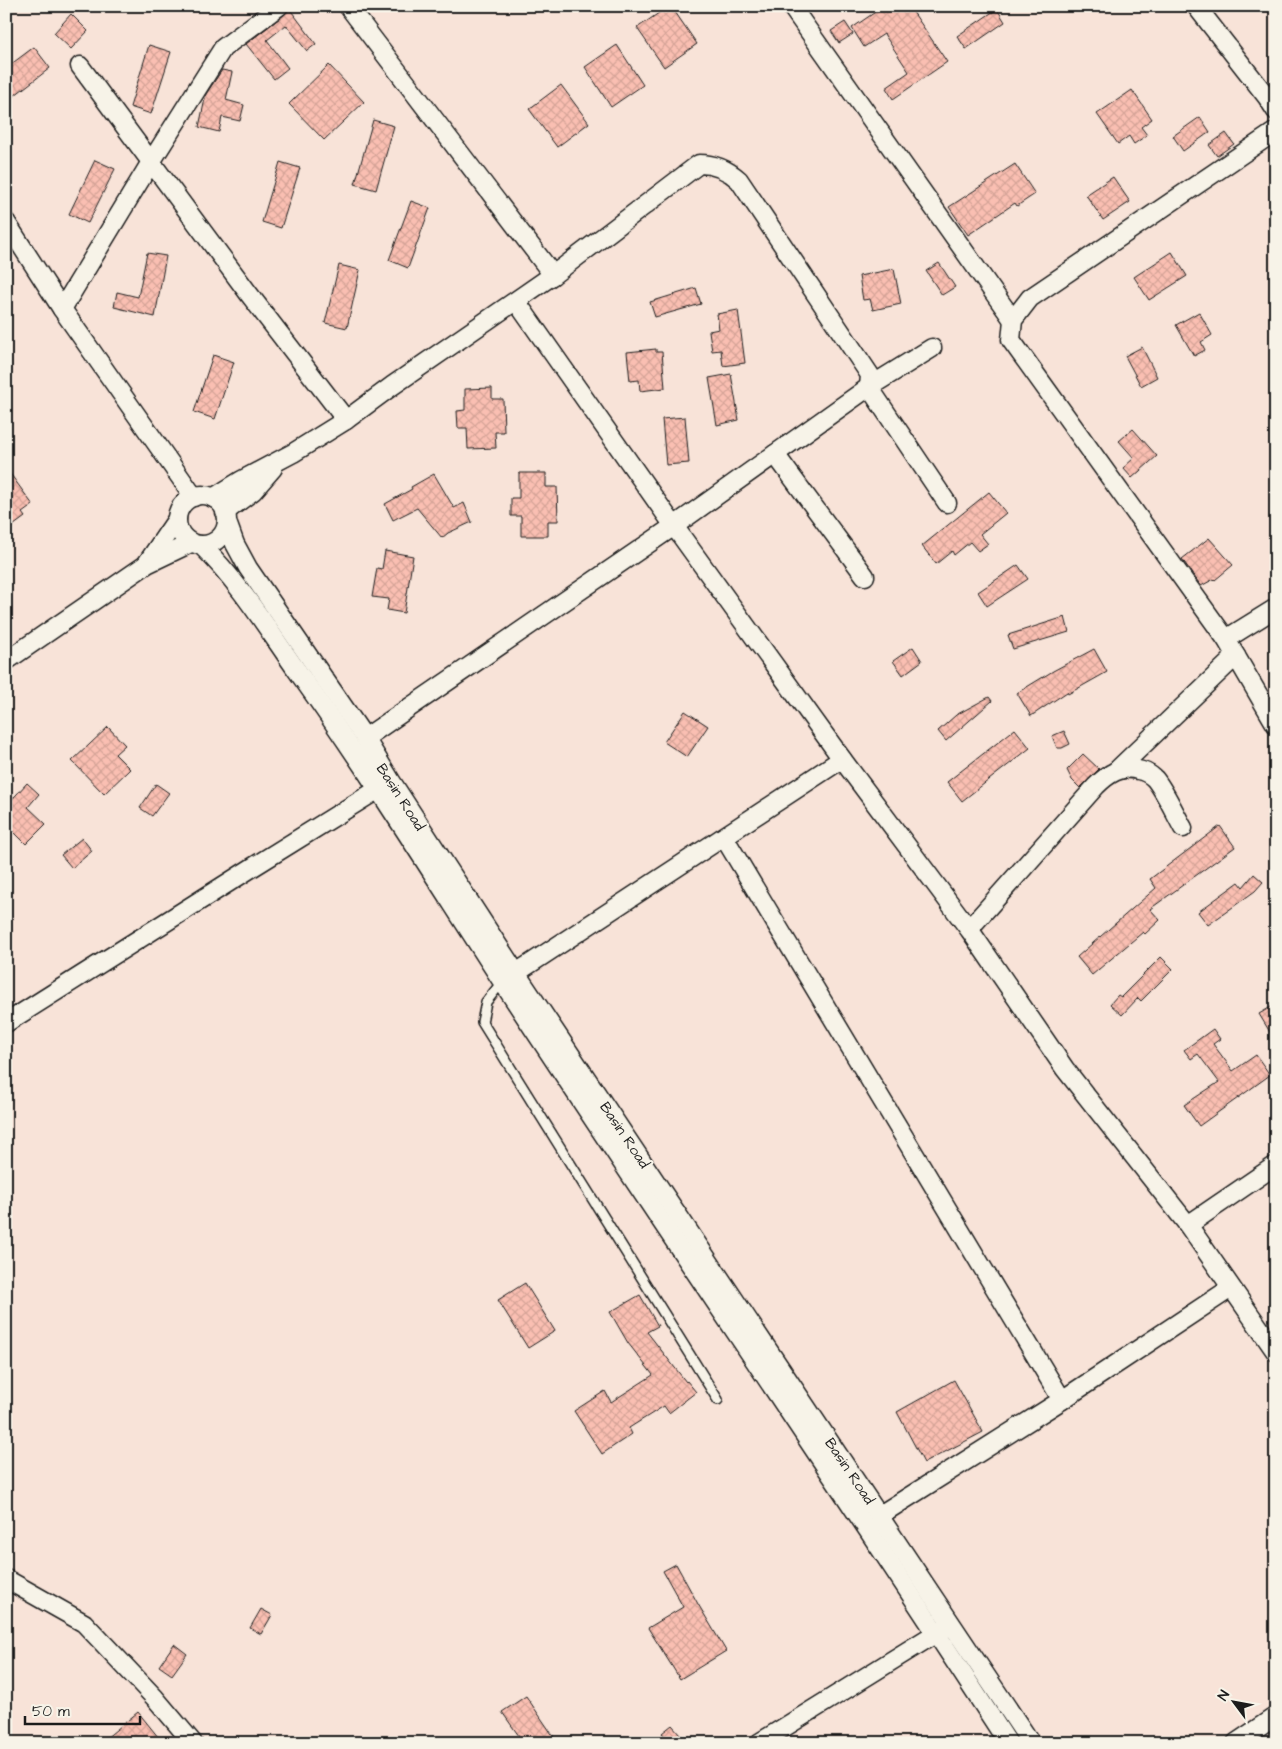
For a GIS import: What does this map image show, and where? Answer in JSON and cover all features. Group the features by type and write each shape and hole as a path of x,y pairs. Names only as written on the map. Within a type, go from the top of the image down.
{"street":[{"path":"62,309 223,48 279,6"},
{"path":"348,6 552,275"},
{"path":"791,6 1013,320"},
{"path":"1196,6 1276,111"},
{"path":"80,66 346,420"},
{"path":"1276,130 1030,298 1013,320 1011,340 1226,639 1276,725"},
{"path":"213,498 346,420 552,275 699,164 711,164 730,171 739,180 870,375 869,387 948,503"},
{"path":"6,222 62,309 194,497"},
{"path":"516,300 674,526 842,759 969,929 1065,1069 1188,1225 1276,1352"},
{"path":"365,738 674,526 869,387 932,348"},
{"path":"775,454 865,576"},
{"path":"226,517 253,491 280,460"},
{"path":"6,661 147,564 196,544 210,544 218,539 224,531 226,517 220,504 213,498 203,496 194,497 185,502 177,519 147,564"},
{"name":"Basin Road","path":"226,517 235,544 248,568 365,738 509,977"},
{"path":"177,519 178,529 183,537 196,544"},
{"name":"Basin Road","path":"196,544 232,579 351,746 377,790 509,977 943,1628 1031,1743"},
{"path":"1226,639 1276,608"},
{"path":"969,929 1096,786 1117,770 1236,656"},
{"path":"509,977 842,759"},
{"path":"1117,770 1130,768 1143,771 1154,778 1183,828"},
{"path":"6,1023 253,866 377,790"},
{"path":"724,836 1062,1400"},
{"path":"1188,1225 1276,1165"},
{"name":"Basin Road","path":"646,1182 880,1515 1008,1743"},
{"path":"880,1515 1062,1400 1231,1288"},
{"path":"6,1579 84,1623 155,1698 193,1743"},
{"path":"760,1743 943,1628"},
{"path":"1236,1743 1276,1716"}],"lane":[{"path":"509,977 486,1002 482,1022 718,1400"}],"building":[{"path":"671,6 697,44 664,67 637,28"},
{"path":"884,6 909,6 947,62 893,99 886,88 909,72 884,34 864,47 852,28"},
{"path":"289,8 316,44 307,51 286,25 267,40 288,68 274,79 246,44 285,14"},
{"path":"997,9 1005,22 966,49 957,36"},
{"path":"71,14 88,31 71,49 54,33"},
{"path":"845,22 853,34 839,43 831,31"},
{"path":"149,45 171,52 151,114 130,107"},
{"path":"617,45 643,85 611,107 585,67"},
{"path":"34,47 50,68 6,102 6,68"},
{"path":"329,65 364,102 324,140 289,104"},
{"path":"222,70 232,72 226,100 244,105 240,121 222,117 219,132 199,127 206,94"},
{"path":"561,85 589,123 557,147 529,109"},
{"path":"1132,90 1152,119 1141,127 1147,135 1134,144 1129,136 1118,144 1097,114"},
{"path":"1200,117 1210,132 1183,151 1173,136"},
{"path":"373,120 394,126 376,190 355,184"},
{"path":"1226,133 1234,144 1217,156 1209,145"},
{"path":"95,160 115,169 88,223 69,214"},
{"path":"280,162 300,168 281,228 262,222"},
{"path":"1015,164 1035,194 1017,206 1015,203 968,235 949,207"},
{"path":"1113,177 1130,202 1103,220 1086,195"},
{"path":"411,201 430,208 408,268 389,260"},
{"path":"1172,252 1187,276 1149,300 1134,277"},
{"path":"147,253 166,256 155,317 114,307 117,292 138,297"},
{"path":"939,263 955,287 942,295 926,271"},
{"path":"339,265 360,270 347,328 325,323"},
{"path":"894,269 901,304 873,310 870,299 863,300 859,276"},
{"path":"696,288 701,304 655,317 650,302"},
{"path":"738,310 745,363 723,366 721,350 712,351 709,331 719,329 717,314"},
{"path":"1199,312 1212,335 1201,342 1205,350 1194,356 1176,325"},
{"path":"1142,347 1157,377 1141,386 1125,356"},
{"path":"656,349 656,352 662,352 665,388 640,391 639,380 630,381 627,352"},
{"path":"213,355 234,362 215,419 194,412"},
{"path":"731,374 739,420 717,425 709,378"},
{"path":"492,388 492,399 503,399 504,432 495,432 496,448 468,449 467,428 458,428 457,411 465,410 465,389"},
{"path":"685,417 689,463 666,465 662,419"},
{"path":"1133,429 1157,456 1132,478 1123,468 1134,458 1119,441"},
{"path":"6,468 33,505 22,513 25,517 6,531 6,505 12,501 6,493"},
{"path":"519,473 546,473 546,487 557,487 558,521 548,521 548,536 521,536 521,516 511,516 511,498 519,498"},
{"path":"434,474 454,508 464,503 472,522 448,533 442,538 417,508 393,520 385,504"},
{"path":"989,492 1006,513 980,534 988,544 978,551 970,542 954,555 952,551 936,564 922,546"},
{"path":"1209,538 1233,565 1215,580 1201,586 1182,559"},
{"path":"385,551 413,556 404,613 387,610 389,599 372,597 377,568 382,569"},
{"path":"1018,565 1028,579 987,606 978,592"},
{"path":"1065,617 1069,632 1013,649 1008,635"},
{"path":"913,647 922,661 903,675 893,661"},
{"path":"1094,649 1107,672 1068,694 1067,692 1031,716 1017,693"},
{"path":"989,697 992,701 946,741 938,731 956,715"},
{"path":"685,711 708,726 687,757 664,742"},
{"path":"108,727 125,745 115,754 130,769 104,794 72,761"},
{"path":"1015,729 1030,748 962,801 947,782"},
{"path":"1064,731 1070,744 1057,748 1052,736"},
{"path":"1083,754 1099,769 1080,788 1072,780 1067,770"},
{"path":"27,783 39,794 28,807 46,824 26,844 6,824 6,806"},
{"path":"156,784 169,793 152,816 140,808"},
{"path":"1220,826 1235,847 1150,909 1160,920 1092,975 1077,957 1156,888 1150,879"},
{"path":"82,838 92,851 72,868 61,855"},
{"path":"1254,874 1263,882 1255,891 1208,925 1198,912 1239,882 1243,887"},
{"path":"1161,957 1173,969 1141,1001 1138,998 1122,1015 1110,1004 1118,995 1121,997"},
{"path":"1276,1004 1276,1042 1259,1014"},
{"path":"1213,1029 1220,1039 1213,1044 1233,1071 1256,1055 1270,1075 1199,1126 1184,1105 1219,1082 1198,1054 1191,1059 1184,1050"},
{"path":"525,1283 555,1331 528,1348 498,1300"},
{"path":"640,1295 658,1326 647,1332 696,1392 669,1413 664,1406 629,1428 632,1434 602,1454 574,1411 605,1391 611,1402 653,1375 628,1343 610,1312"},
{"path":"954,1380 983,1432 924,1463 897,1412"},
{"path":"676,1564 726,1651 680,1679 648,1628 683,1607 663,1571"},
{"path":"261,1609 272,1615 261,1634 250,1628"},
{"path":"174,1644 187,1654 172,1675 159,1666"},
{"path":"526,1696 558,1743 524,1743 502,1712"},
{"path":"138,1712 163,1743 100,1743"},
{"path":"672,1725 688,1743 670,1743 662,1733"}]}
